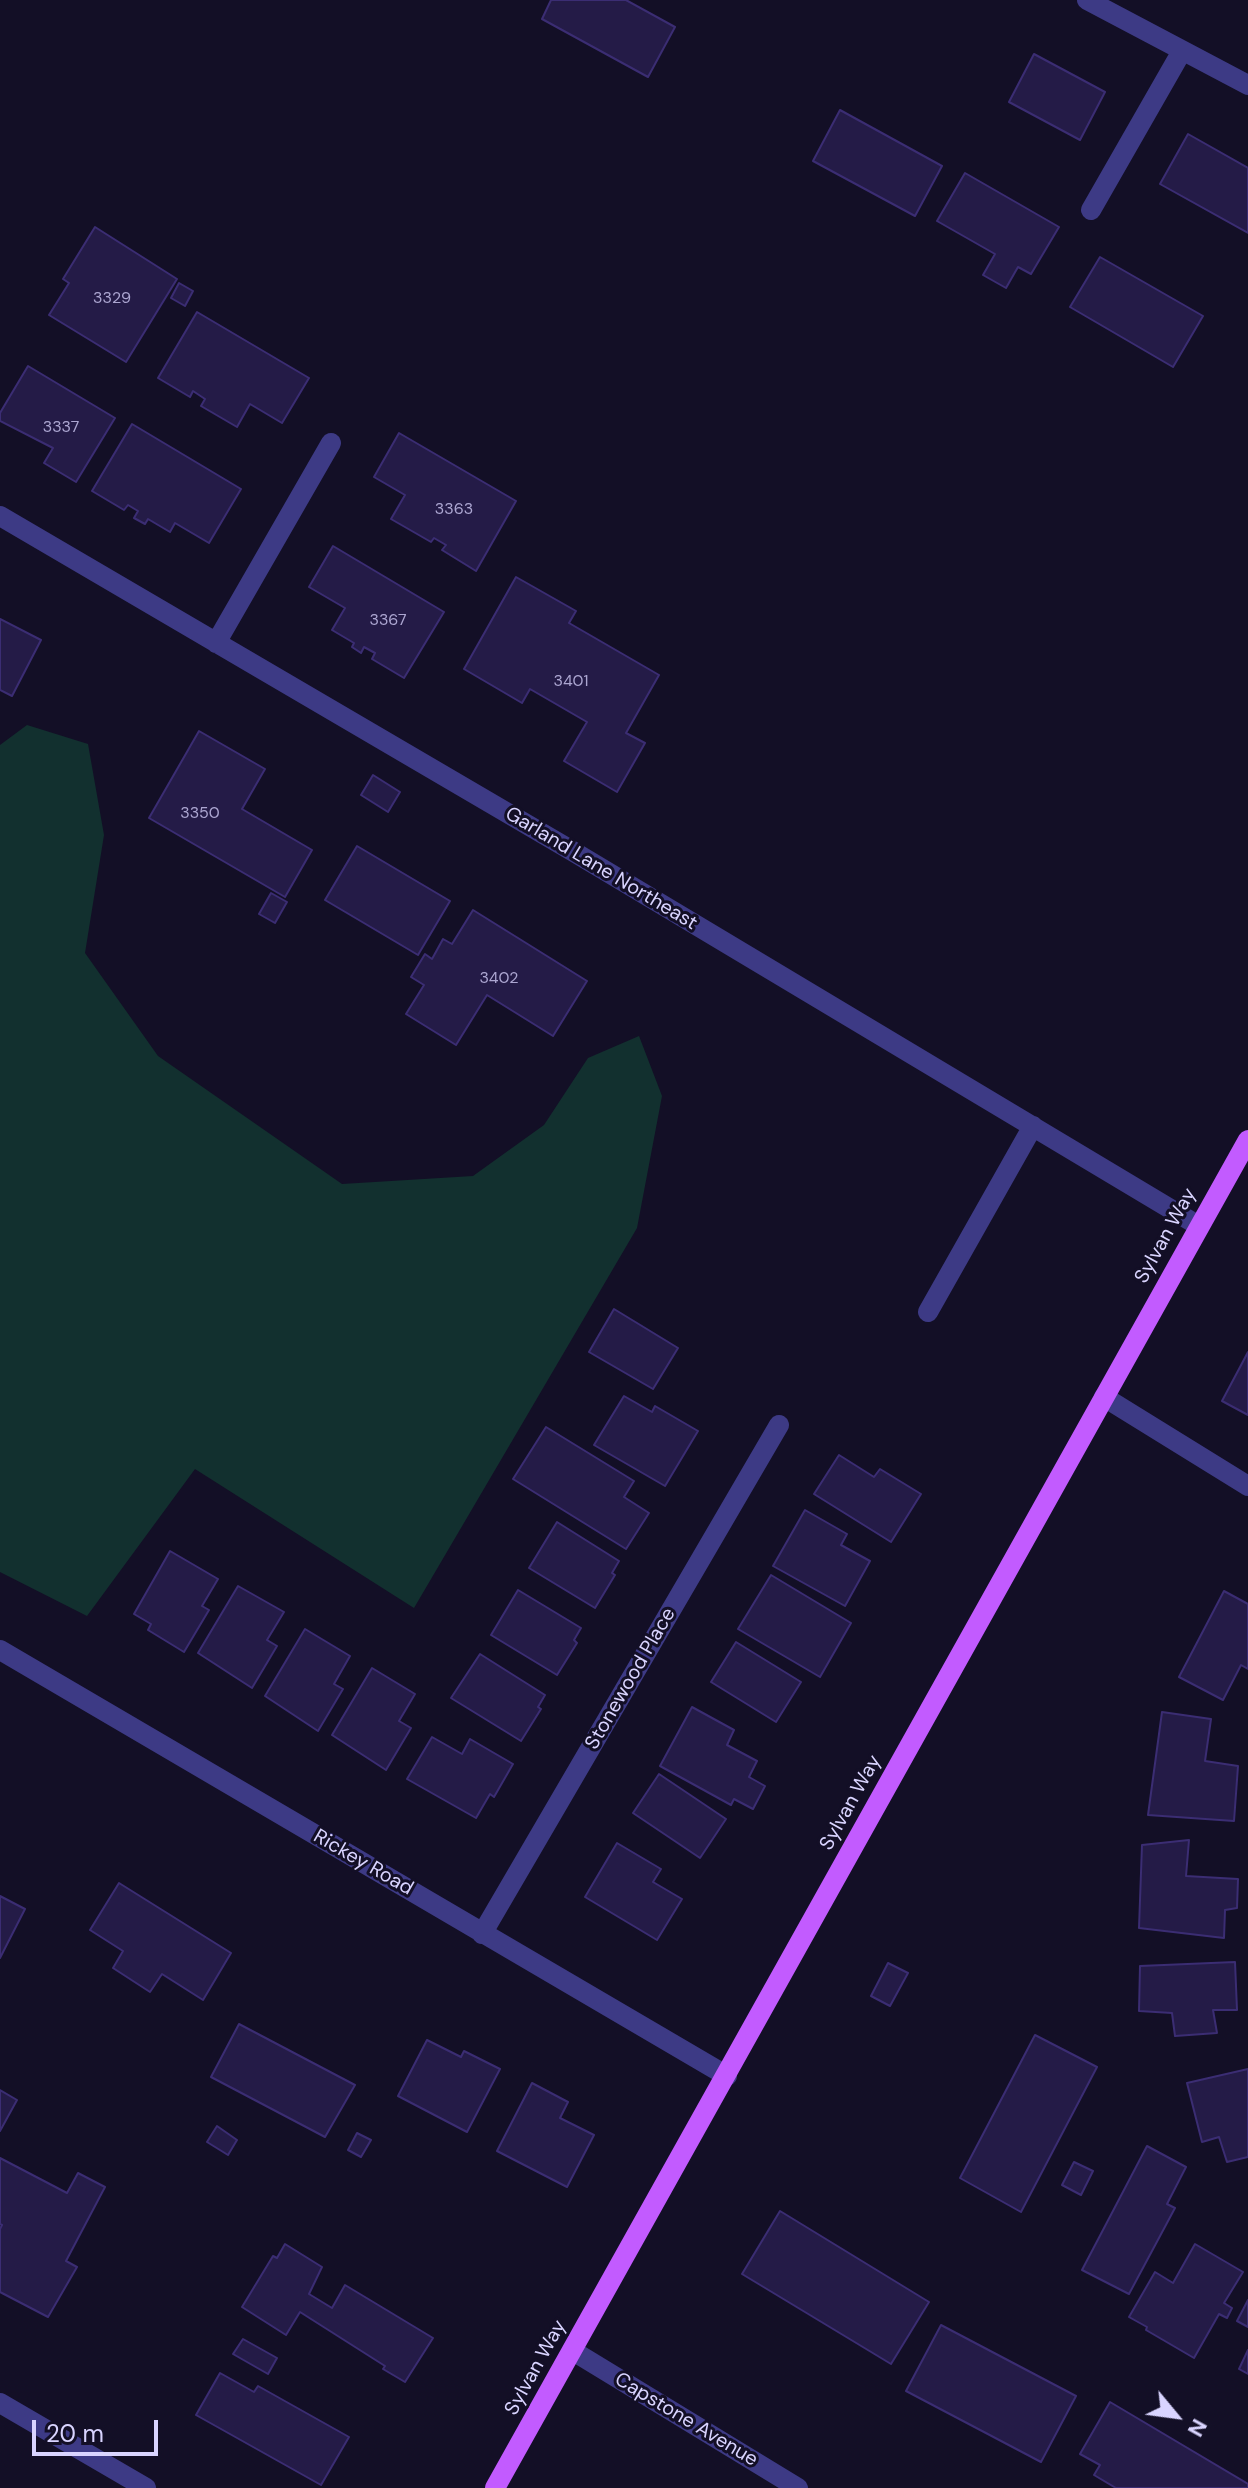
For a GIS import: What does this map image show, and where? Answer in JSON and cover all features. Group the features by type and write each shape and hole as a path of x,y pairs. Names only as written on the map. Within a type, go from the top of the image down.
{"main road":[{"name":"Sylvan Way","path":"495,2488 1248,1140"}],"street":[{"path":"1087,0 1248,85"},
{"path":"1091,210 1182,51"},
{"path":"216,643 331,443"},
{"name":"Garland Lane Northeast","path":"0,516 1199,1226"},
{"path":"928,1312 1033,1126"},
{"path":"1104,1397 1248,1486"},
{"name":"Stonewood Place","path":"482,1934 779,1425"},
{"name":"Rickey Road","path":"0,1650 727,2076"},
{"name":"Capstone Avenue","path":"573,2351 771,2481 798,2488"},
{"path":"0,2403 146,2488"}],"green space":[{"path":"27,725 88,744 104,835 85,953 158,1056 342,1184 473,1176 544,1125 588,1058 639,1036 662,1096 637,1228 414,1608 195,1469 87,1616 0,1572 0,745"}],"building":[{"path":"551,0 626,0 675,27 648,77 542,19"},
{"path":"1034,54 1105,92 1080,140 1009,102"},
{"path":"840,110 942,166 915,216 813,161"},
{"path":"1188,134 1248,168 1248,233 1160,184"},
{"path":"965,173 1059,227 1031,274 1018,267 1006,288 983,275 995,254 937,221"},
{"path":"95,227 177,279 126,362 49,315 69,283 63,279"},
{"path":"1100,257 1203,316 1173,367 1070,307"},
{"path":"179,283 193,291 185,306 171,298"},
{"path":"197,312 309,378 282,423 250,404 237,427 201,406 205,399 193,391 190,397 158,378"},
{"path":"28,366 115,418 76,482 44,463 53,448 0,421 0,413"},
{"path":"132,424 241,489 209,543 175,523 170,532 148,519 145,524 134,518 138,511 128,505 124,510 92,491"},
{"path":"399,433 516,501 476,571 442,550 446,545 434,538 431,542 391,519 405,495 374,477"},
{"path":"333,546 444,612 404,678 372,659 375,653 364,647 361,653 352,647 354,643 332,630 345,608 309,587"},
{"path":"516,577 576,611 569,623 659,675 626,733 645,743 617,792 564,761 587,722 530,689 522,703 464,669"},
{"path":"0,619 41,640 12,696 0,690"},
{"path":"199,731 265,769 242,809 312,850 285,897 149,818"},
{"path":"373,775 400,792 388,812 361,795"},
{"path":"357,846 450,901 418,955 325,900"},
{"path":"271,893 287,902 275,923 259,914"},
{"path":"473,910 587,981 553,1036 487,995 456,1045 406,1014 424,985 411,977 425,954 432,959 443,939 452,944"},
{"path":"614,1309 678,1348 653,1389 589,1352"},
{"path":"1248,1352 1248,1415 1222,1401"},
{"path":"624,1396 652,1412 655,1406 698,1431 665,1486 594,1445"},
{"path":"546,1427 634,1481 624,1497 649,1513 626,1549 513,1479"},
{"path":"839,1455 874,1477 880,1469 921,1494 891,1542 814,1494"},
{"path":"805,1510 847,1534 841,1545 870,1561 845,1606 773,1566"},
{"path":"557,1522 619,1561 612,1573 615,1575 595,1608 529,1568"},
{"path":"170,1551 218,1579 202,1606 209,1610 184,1652 148,1630 151,1624 134,1614"},
{"path":"771,1575 851,1623 820,1677 738,1629"},
{"path":"238,1586 284,1612 267,1640 277,1646 252,1688 198,1653"},
{"path":"518,1590 581,1628 574,1640 577,1643 557,1675 491,1635"},
{"path":"1224,1591 1248,1604 1248,1669 1241,1665 1223,1700 1179,1677"},
{"path":"305,1629 350,1656 334,1684 343,1689 318,1731 265,1696"},
{"path":"736,1642 801,1682 776,1722 711,1682"},
{"path":"480,1654 545,1695 538,1707 541,1709 521,1741 451,1698"},
{"path":"372,1668 415,1694 399,1721 411,1728 386,1770 332,1735"},
{"path":"692,1707 734,1730 727,1745 757,1761 749,1777 765,1786 753,1809 734,1799 731,1805 660,1766"},
{"path":"1162,1712 1211,1719 1205,1761 1238,1766 1234,1821 1148,1815"},
{"path":"432,1737 462,1754 470,1739 513,1764 494,1797 490,1794 476,1818 407,1779"},
{"path":"659,1774 726,1819 700,1858 633,1813"},
{"path":"1189,1840 1186,1876 1238,1879 1237,1908 1225,1910 1224,1938 1139,1928 1142,1845"},
{"path":"617,1843 661,1869 653,1882 682,1899 657,1940 585,1897"},
{"path":"119,1883 231,1953 203,2000 162,1974 150,1992 113,1968 123,1951 90,1930"},
{"path":"0,1896 25,1909 0,1958"},
{"path":"1235,1962 1237,2010 1213,2010 1217,2033 1175,2036 1172,2013 1139,2011 1140,1966"},
{"path":"888,1963 908,1973 890,2006 871,1996"},
{"path":"239,2024 355,2085 325,2137 211,2077"},
{"path":"1035,2035 1097,2067 1021,2212 960,2178"},
{"path":"427,2040 461,2057 464,2051 500,2069 467,2132 398,2096"},
{"path":"1248,2069 1248,2157 1227,2162 1219,2137 1202,2142 1187,2083"},
{"path":"532,2083 568,2102 560,2118 594,2135 567,2187 497,2151"},
{"path":"0,2090 17,2100 0,2131"},
{"path":"217,2126 237,2140 228,2155 207,2142"},
{"path":"357,2133 371,2140 361,2157 348,2150"},
{"path":"1147,2146 1186,2167 1167,2204 1175,2208 1129,2294 1082,2270"},
{"path":"0,2158 67,2193 78,2173 105,2187 66,2261 77,2267 48,2317 0,2292"},
{"path":"1074,2162 1093,2171 1081,2195 1062,2185"},
{"path":"780,2211 929,2302 891,2364 742,2274"},
{"path":"285,2244 322,2267 309,2294 332,2308 345,2285 433,2338 405,2382 300,2312 286,2335 242,2307 273,2256 277,2258"},
{"path":"1195,2244 1243,2272 1224,2303 1232,2308 1227,2318 1219,2314 1194,2358 1129,2317 1155,2272 1173,2283"},
{"path":"1248,2300 1248,2327 1237,2321"},
{"path":"941,2325 1076,2396 1041,2462 906,2391"},
{"path":"243,2339 277,2358 268,2374 233,2354"},
{"path":"1248,2350 1248,2374 1239,2369"},
{"path":"220,2373 254,2392 258,2386 349,2437 321,2485 196,2415"},
{"path":"1110,2402 1248,2484 1248,2488 1116,2488 1094,2475 1100,2465 1080,2454"}]}
